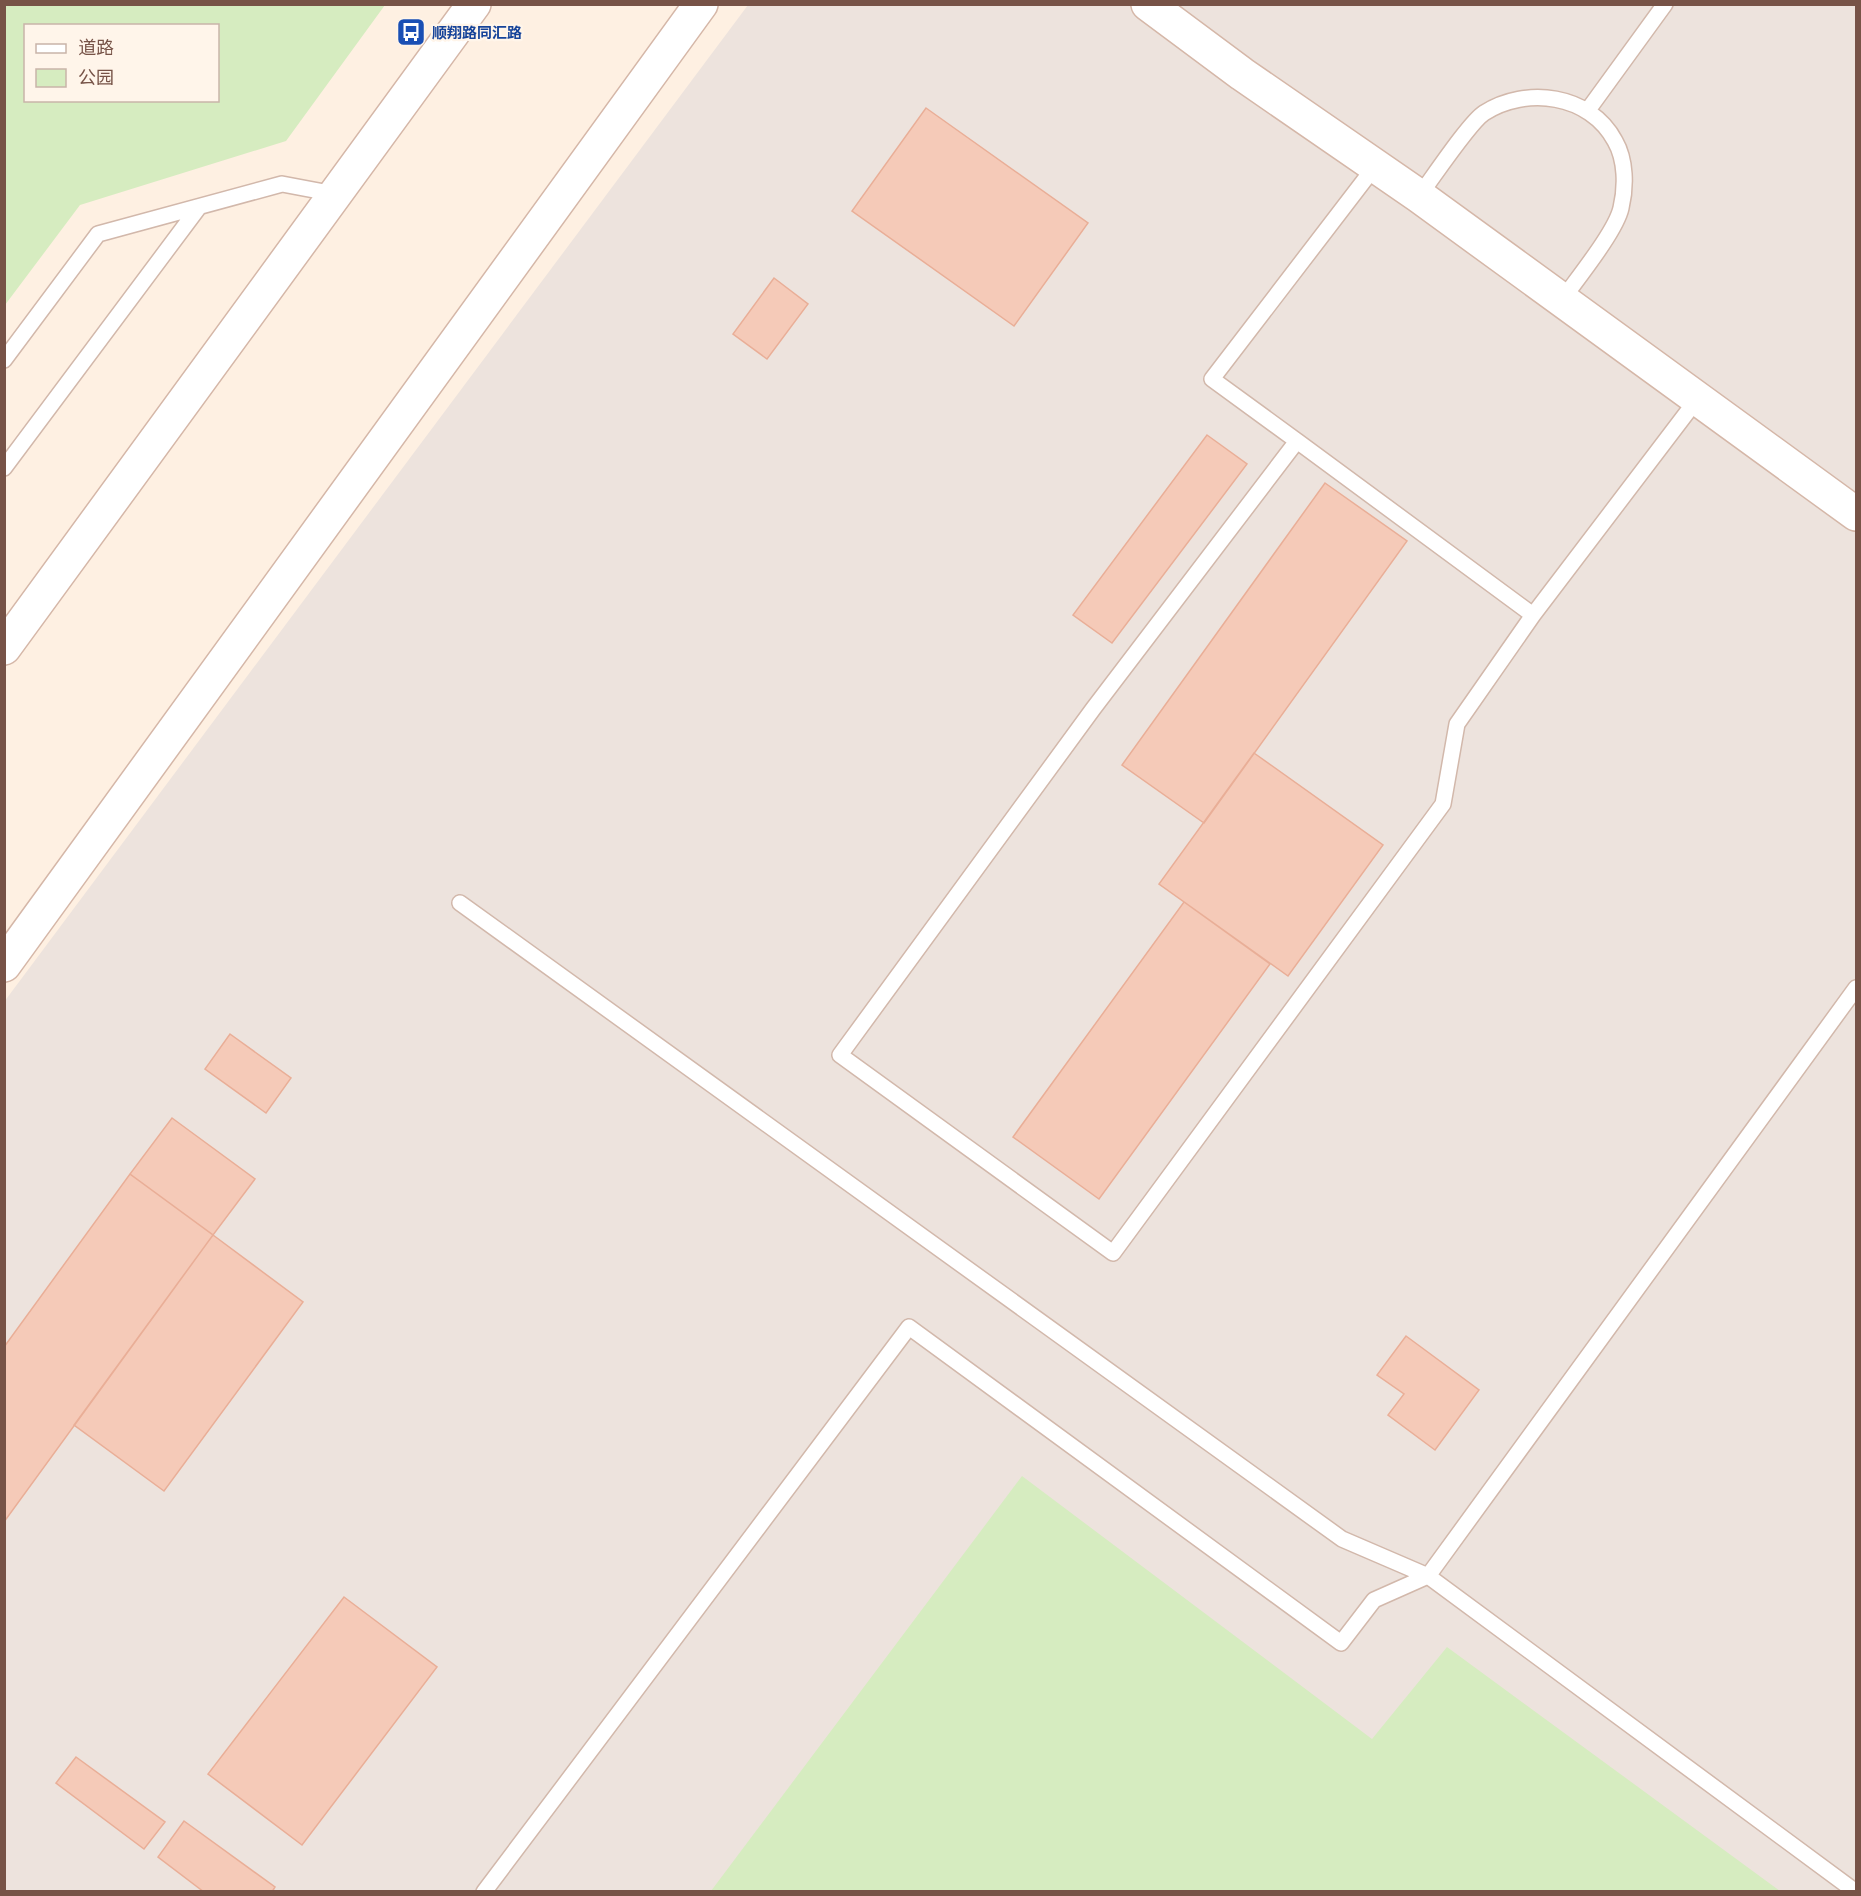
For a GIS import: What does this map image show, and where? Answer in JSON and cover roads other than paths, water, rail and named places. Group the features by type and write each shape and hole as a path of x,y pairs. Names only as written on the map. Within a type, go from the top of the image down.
{"main road":[{"path":"4,648 474,4"},
{"path":"4,965 701,4"},
{"path":"1148,4 1242,74 1376,165 1857,514"}],"lane":[{"path":"1588,110 1665,4"},
{"path":"1419,196 1482,114 1511,100 1551,97 1588,110 1615,141 1624,172 1621,210 1600,247 1562,300"},
{"path":"1376,165 1212,379 1533,615"},
{"path":"4,360 98,234 282,184 335,194"},
{"path":"4,468 199,207"},
{"path":"1297,441 1093,709 840,1055 1113,1253 1443,804 1457,724 1533,615 1698,398"},
{"path":"460,903 1342,1539 1428,1576 1857,1892"},
{"path":"484,1892 909,1327 1341,1643 1374,1600 1428,1576 1857,988"}],"place":[{"name":"顺翔路同汇路","path":"411,32"}]}
